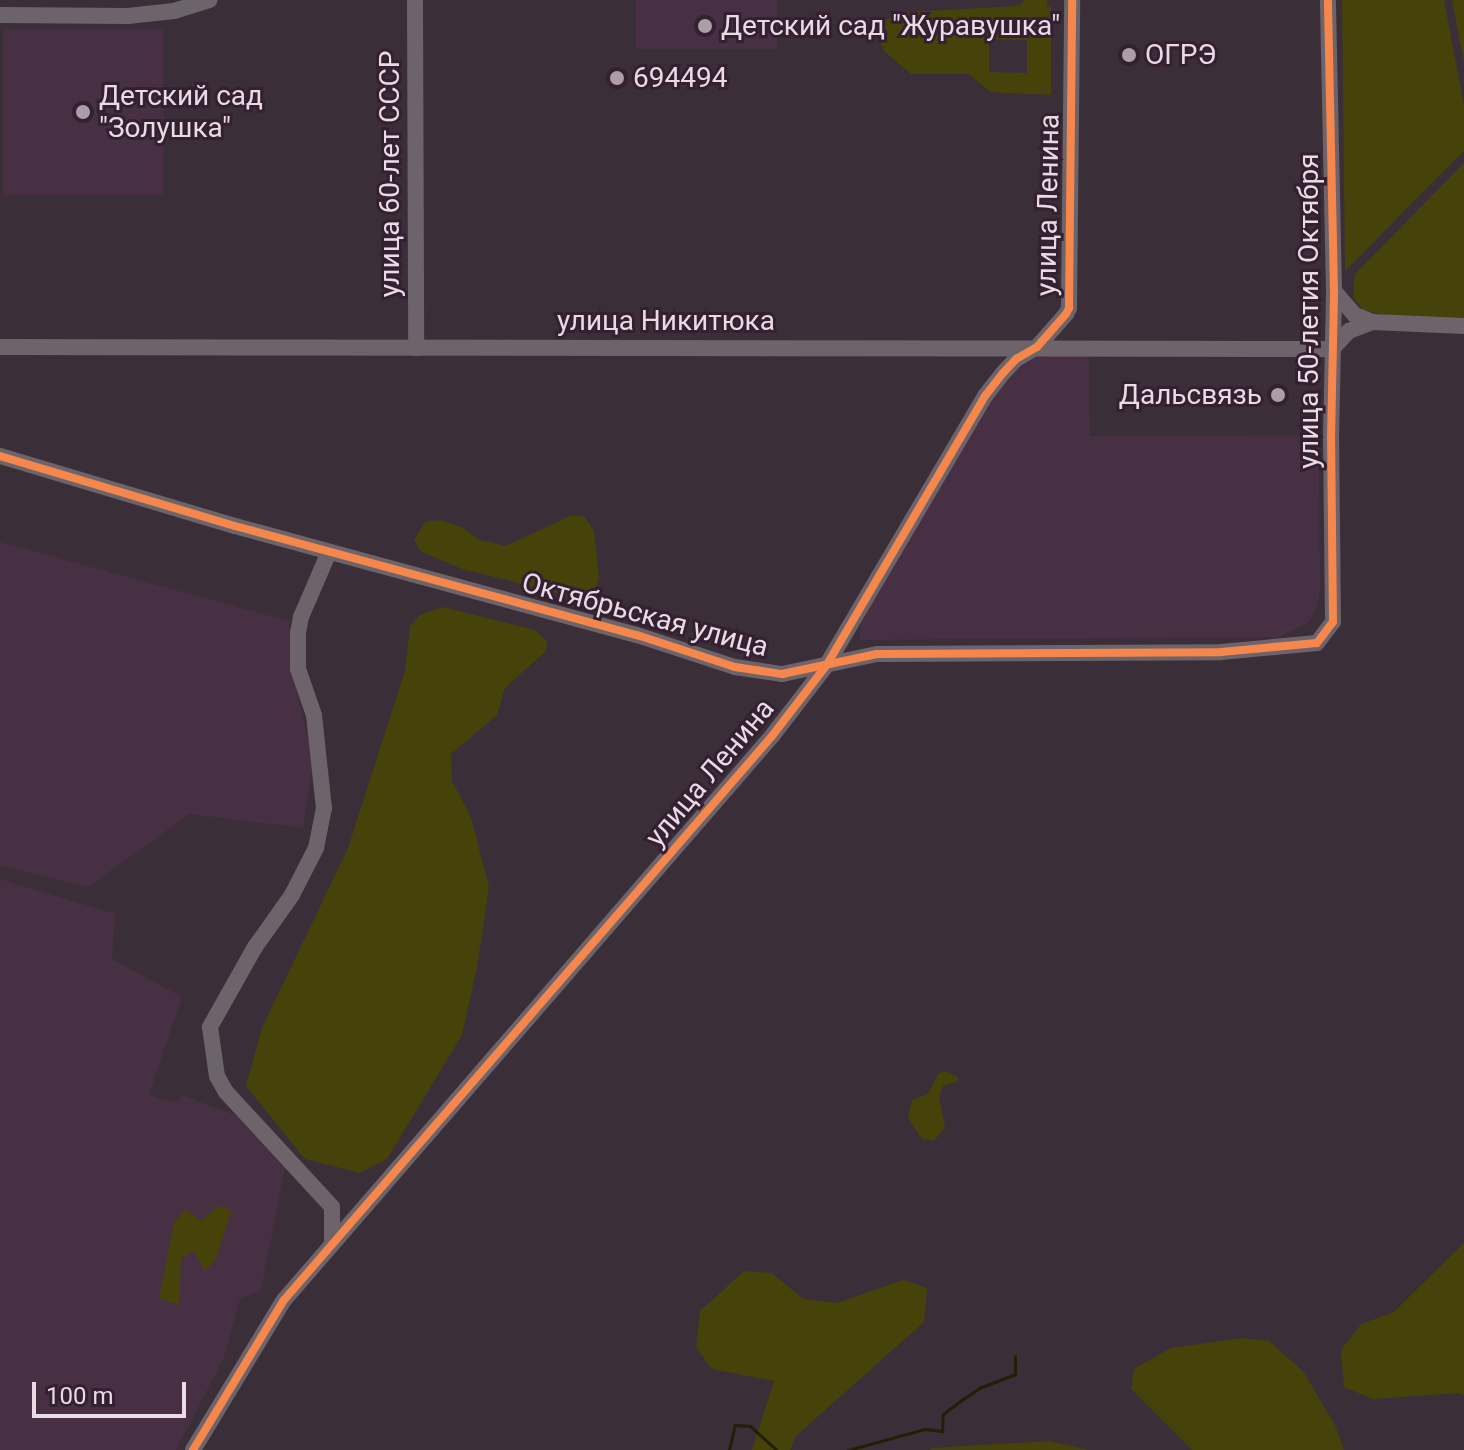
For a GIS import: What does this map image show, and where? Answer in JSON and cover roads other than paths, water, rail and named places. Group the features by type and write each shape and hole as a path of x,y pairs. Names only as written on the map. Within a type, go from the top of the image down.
{"street":[{"path":"0,15 128,16 174,11 209,0"},
{"name":"улица 60-лет СССР","path":"415,0 416,348"},
{"name":"улица Ленина","path":"193,1450 284,1300 752,759 826,666 985,396 1016,359 1037,347 1069,308 1072,0"},
{"name":"улица 50-летия Октября","path":"1328,0 1334,291 1331,349 1333,622"},
{"path":"1334,291 1355,315 1372,322"},
{"path":"1331,349 1339,337 1372,322 1464,326"},
{"name":"улица Никитюка","path":"0,347 1331,349"},
{"name":"Октябрьская улица","path":"0,456 329,552 637,635 735,667 782,674 877,654 1221,652 1295,648 1317,643 1333,622"},
{"path":"329,552 301,617 298,633 298,669 314,715 324,808 316,848 292,895 255,947 210,1027 217,1076 226,1092 332,1207 359,1213"},
{"path":"332,1207 332,1244"}],"waterway":[{"path":"848,1450 925,1429 942,1431 943,1414 979,1388 1015,1374 1015,1356"},
{"path":"729,1450 735,1425 750,1426 777,1450"}],"place":[{"name":"Детский сад \"Журавушка\"","path":"705,26"},
{"name":"ОГРЭ","path":"1129,55"},
{"name":"694494","path":"617,78"},
{"name":"Детский сад \"Золушка\"","path":"83,112"},
{"name":"Дальсвязь","path":"1278,395"}]}
